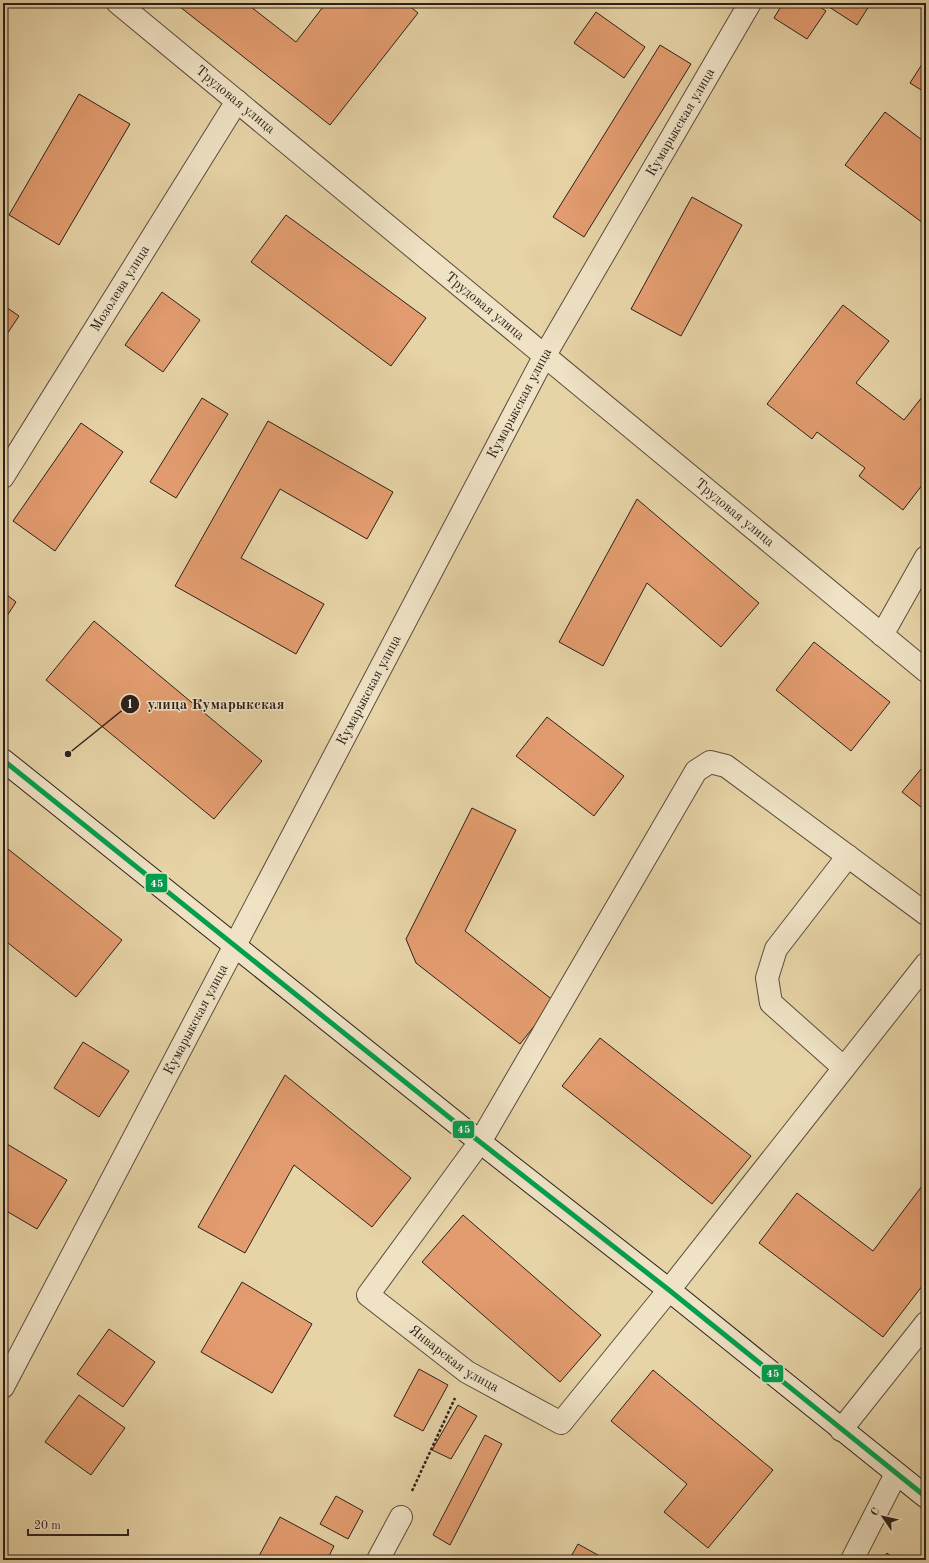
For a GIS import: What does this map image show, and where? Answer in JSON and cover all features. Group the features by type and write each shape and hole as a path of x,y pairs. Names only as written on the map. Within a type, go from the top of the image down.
{"street":[{"name":"Трудовая улица","path":"118,3 926,671"},
{"name":"Кумарыкская улица","path":"3,1387 544,355 750,3"},
{"name":"Мозолева улица","path":"3,477 236,101"},
{"path":"882,635 926,557"},
{"path":"3,760 926,1497"},
{"path":"480,1142 696,771 710,762 726,766 926,914"},
{"path":"844,1068 771,1003 767,978 776,949 848,856"},
{"path":"668,1290 926,964"},
{"name":"Январская улица","path":"480,1142 368,1295 467,1372 561,1423 668,1290"},
{"path":"841,1430 926,1323"},
{"path":"852,1560 896,1474"},
{"path":"378,1560 401,1517"}],"path":[{"path":"401,1517 467,1372"}],"building":[{"path":"175,3 246,3 296,42 326,3 406,3 418,13 330,125"},
{"path":"783,3 814,3 826,11 807,39 774,18"},
{"path":"823,3 871,3 857,25"},
{"path":"596,12 645,47 624,78 574,43"},
{"path":"660,45 691,64 584,237 553,217"},
{"path":"926,58 926,93 910,83"},
{"path":"79,94 130,124 59,245 9,215"},
{"path":"885,112 926,143 926,219 923,223 845,165"},
{"path":"692,197 742,225 681,336 631,309"},
{"path":"286,215 426,318 391,366 251,262"},
{"path":"162,292 200,320 163,372 125,345"},
{"path":"3,305 19,316 3,340"},
{"path":"843,305 889,341 856,383 904,420 926,392 926,480 903,510 859,476 865,468 817,432 812,439 767,404"},
{"path":"202,398 228,414 176,498 150,482"},
{"path":"268,421 393,492 367,539 280,489 241,558 324,604 296,654 175,586"},
{"path":"81,423 123,452 55,551 13,521"},
{"path":"637,499 759,603 721,647 647,583 603,666 559,642"},
{"path":"3,592 16,602 3,622"},
{"path":"94,621 262,761 214,819 46,680"},
{"path":"814,642 890,702 851,751 776,690"},
{"path":"547,717 624,776 594,816 516,756"},
{"path":"926,763 926,811 902,792"},
{"path":"472,808 516,830 465,931 554,1001 520,1044 416,963 406,939"},
{"path":"3,845 122,940 76,997 3,939"},
{"path":"600,1038 751,1156 712,1204 562,1086"},
{"path":"83,1042 129,1071 99,1117 54,1088"},
{"path":"285,1075 411,1178 372,1227 294,1165 245,1253 198,1227"},
{"path":"7,1144 67,1180 37,1229 3,1209 3,1151"},
{"path":"925,1182 926,1281 883,1337 759,1243 797,1193 873,1251"},
{"path":"463,1215 601,1335 560,1382 422,1262"},
{"path":"242,1282 312,1324 272,1393 201,1352"},
{"path":"109,1329 155,1362 123,1407 77,1374"},
{"path":"419,1369 448,1385 423,1431 394,1416"},
{"path":"653,1370 773,1470 708,1548 664,1512 687,1484 611,1421"},
{"path":"79,1395 125,1428 91,1475 45,1442"},
{"path":"458,1405 477,1416 451,1459 432,1450"},
{"path":"485,1435 502,1444 450,1545 433,1535"},
{"path":"336,1496 363,1511 348,1539 320,1524"},
{"path":"280,1517 334,1546 327,1560 266,1560 259,1556"},
{"path":"578,1544 607,1560 569,1560"},
{"path":"887,1553 896,1560 882,1560"}],"transit line":[{"name":"45","path":"3,760 480,1142 669,1290 926,1497"}],"place":[{"name":"улица Кумарыкская","path":"68,754"}]}
